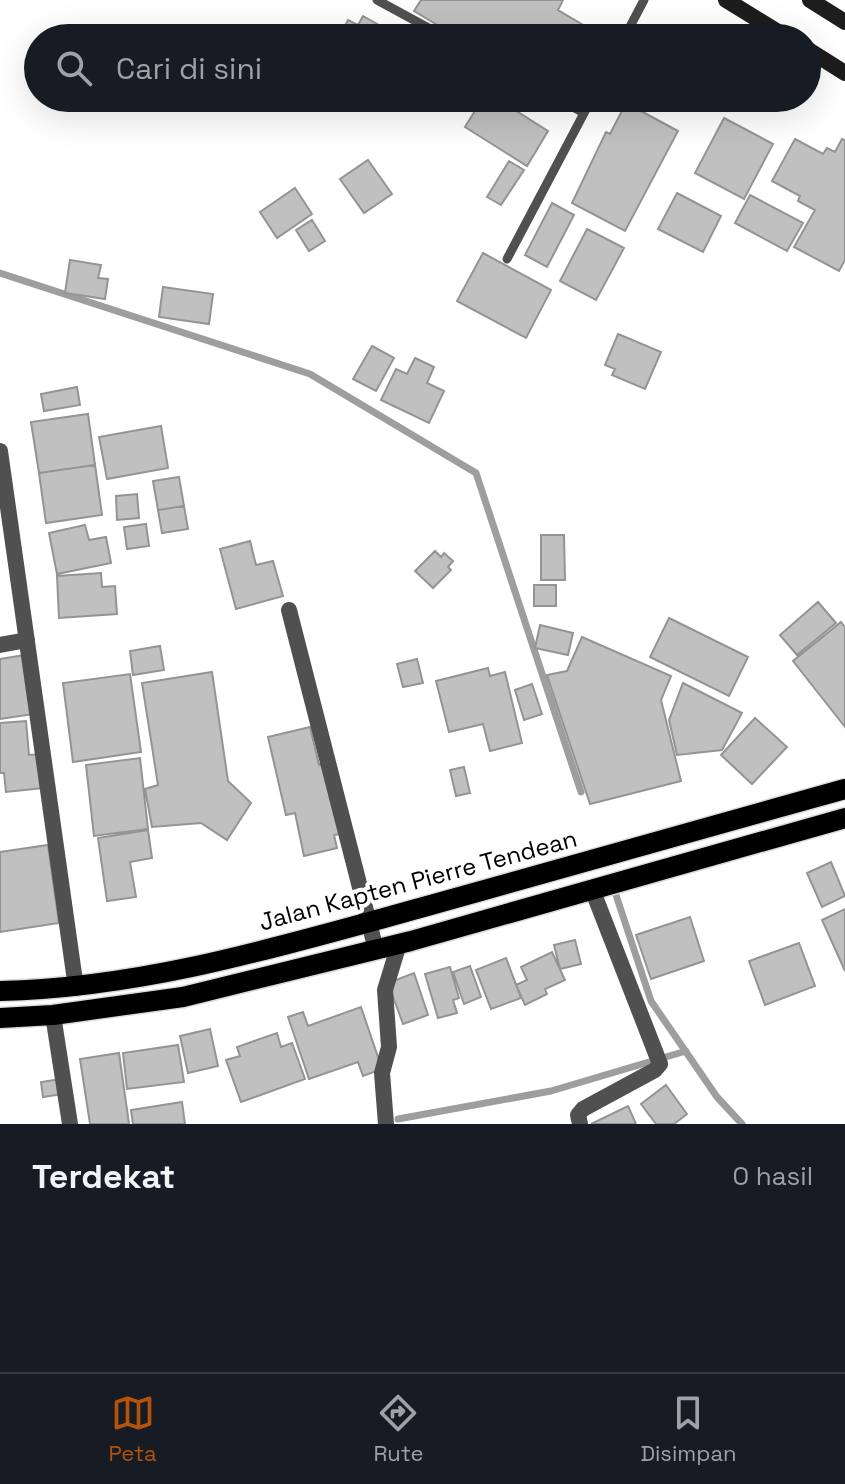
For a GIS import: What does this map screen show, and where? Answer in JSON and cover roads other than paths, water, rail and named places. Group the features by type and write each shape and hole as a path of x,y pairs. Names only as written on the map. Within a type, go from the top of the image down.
{"main road":[{"path":"726,0 765,24"},
{"path":"810,0 845,22"},
{"path":"821,58 845,73"},
{"name":"Jalan Kapten Pierre Tendean","path":"0,991 76,988 196,967 845,789"},
{"path":"0,1018 53,1015 183,997 399,944 845,818"}],"street":[{"path":"0,451 76,988"},
{"path":"289,610 376,950"},
{"path":"0,645 27,640"},
{"path":"580,1124 578,1115 583,1109 655,1070 660,1064 592,889"},
{"path":"386,1124 382,1073 389,1047 385,990 399,944"},
{"path":"53,1015 70,1124"}],"lane":[{"path":"377,0 421,24"},
{"path":"631,24 644,0"},
{"path":"507,259 584,113"}],"waterway":[{"path":"0,273 310,374 476,473 581,792"},
{"path":"613,886 651,1001 717,1097 742,1124"},
{"path":"398,1119 551,1091 686,1051"}]}
